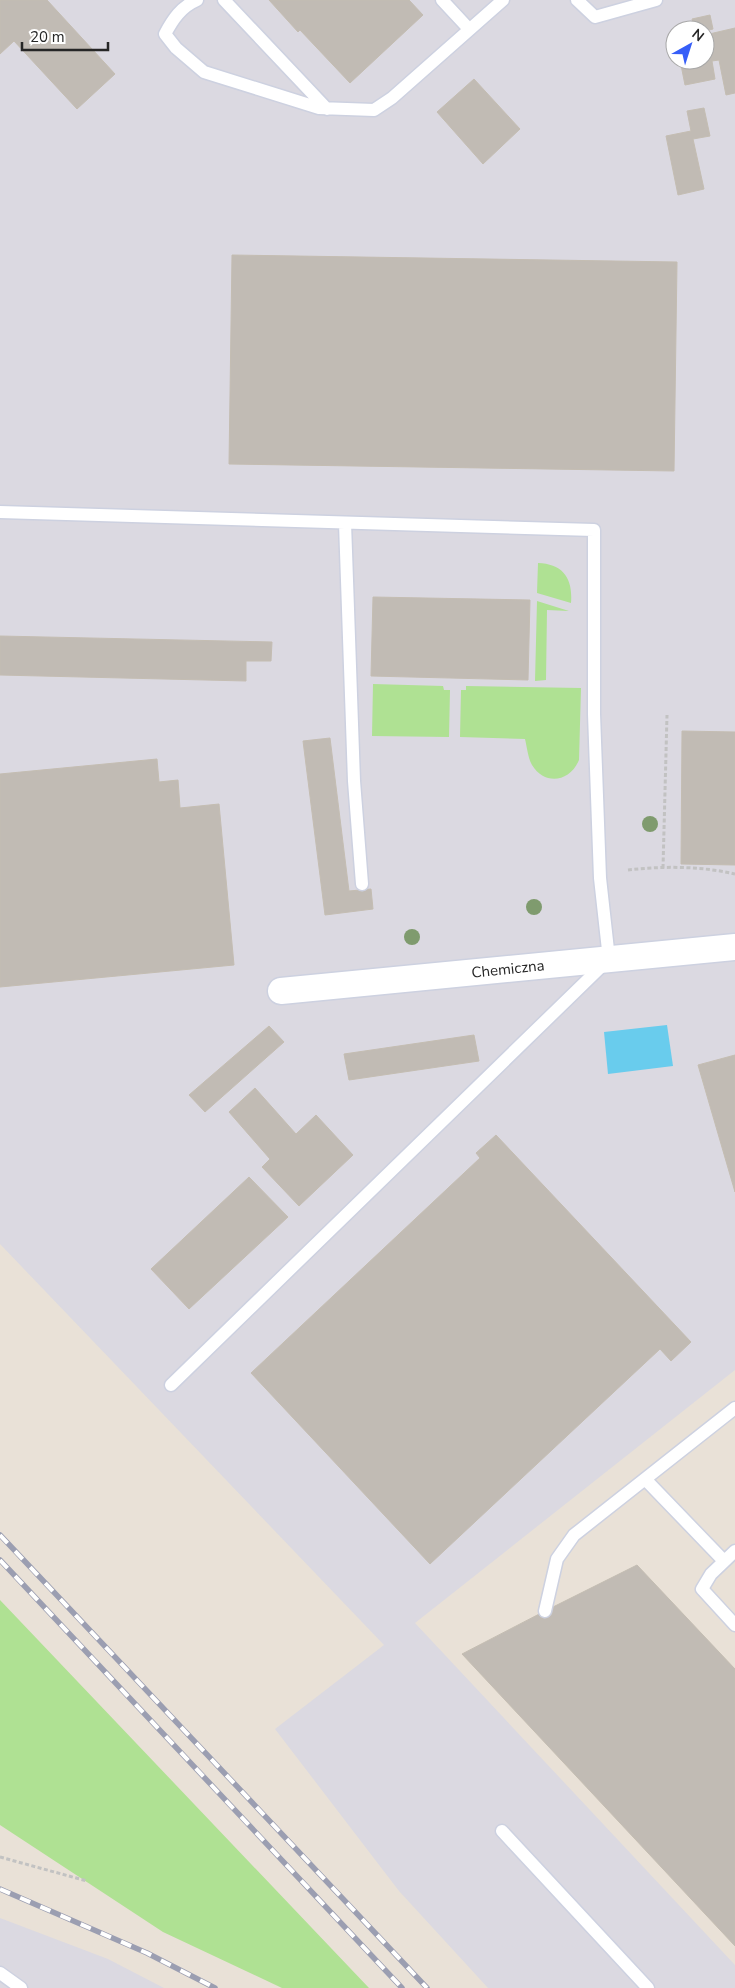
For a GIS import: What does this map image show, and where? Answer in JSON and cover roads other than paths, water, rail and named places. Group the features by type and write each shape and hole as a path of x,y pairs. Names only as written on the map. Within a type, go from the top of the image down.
{"street":[{"name":"Chemiczna","path":"281,991 735,947"}],"lane":[{"path":"197,0 188,4 173,19 165,34 176,48 204,72 319,108 374,110 392,98 503,0"},
{"path":"224,0 327,109"},
{"path":"442,0 470,29"},
{"path":"576,0 595,17 642,2 656,0"},
{"path":"0,512 594,530 594,714 600,878 610,959 172,1385"},
{"path":"345,523 354,781 362,884"},
{"path":"545,1610 557,1560 574,1535 735,1408"},
{"path":"645,1479 724,1561"},
{"path":"735,1551 711,1574 702,1589 735,1625"},
{"path":"502,1831 648,1988"},
{"path":"0,1973 21,1988"}],"water":[{"path":"667,1025 673,1066 608,1074 604,1032"}],"railway":[{"path":"0,1535 427,1988"},
{"path":"0,1560 402,1988"},
{"path":"0,1889 147,1953 215,1988"}]}
